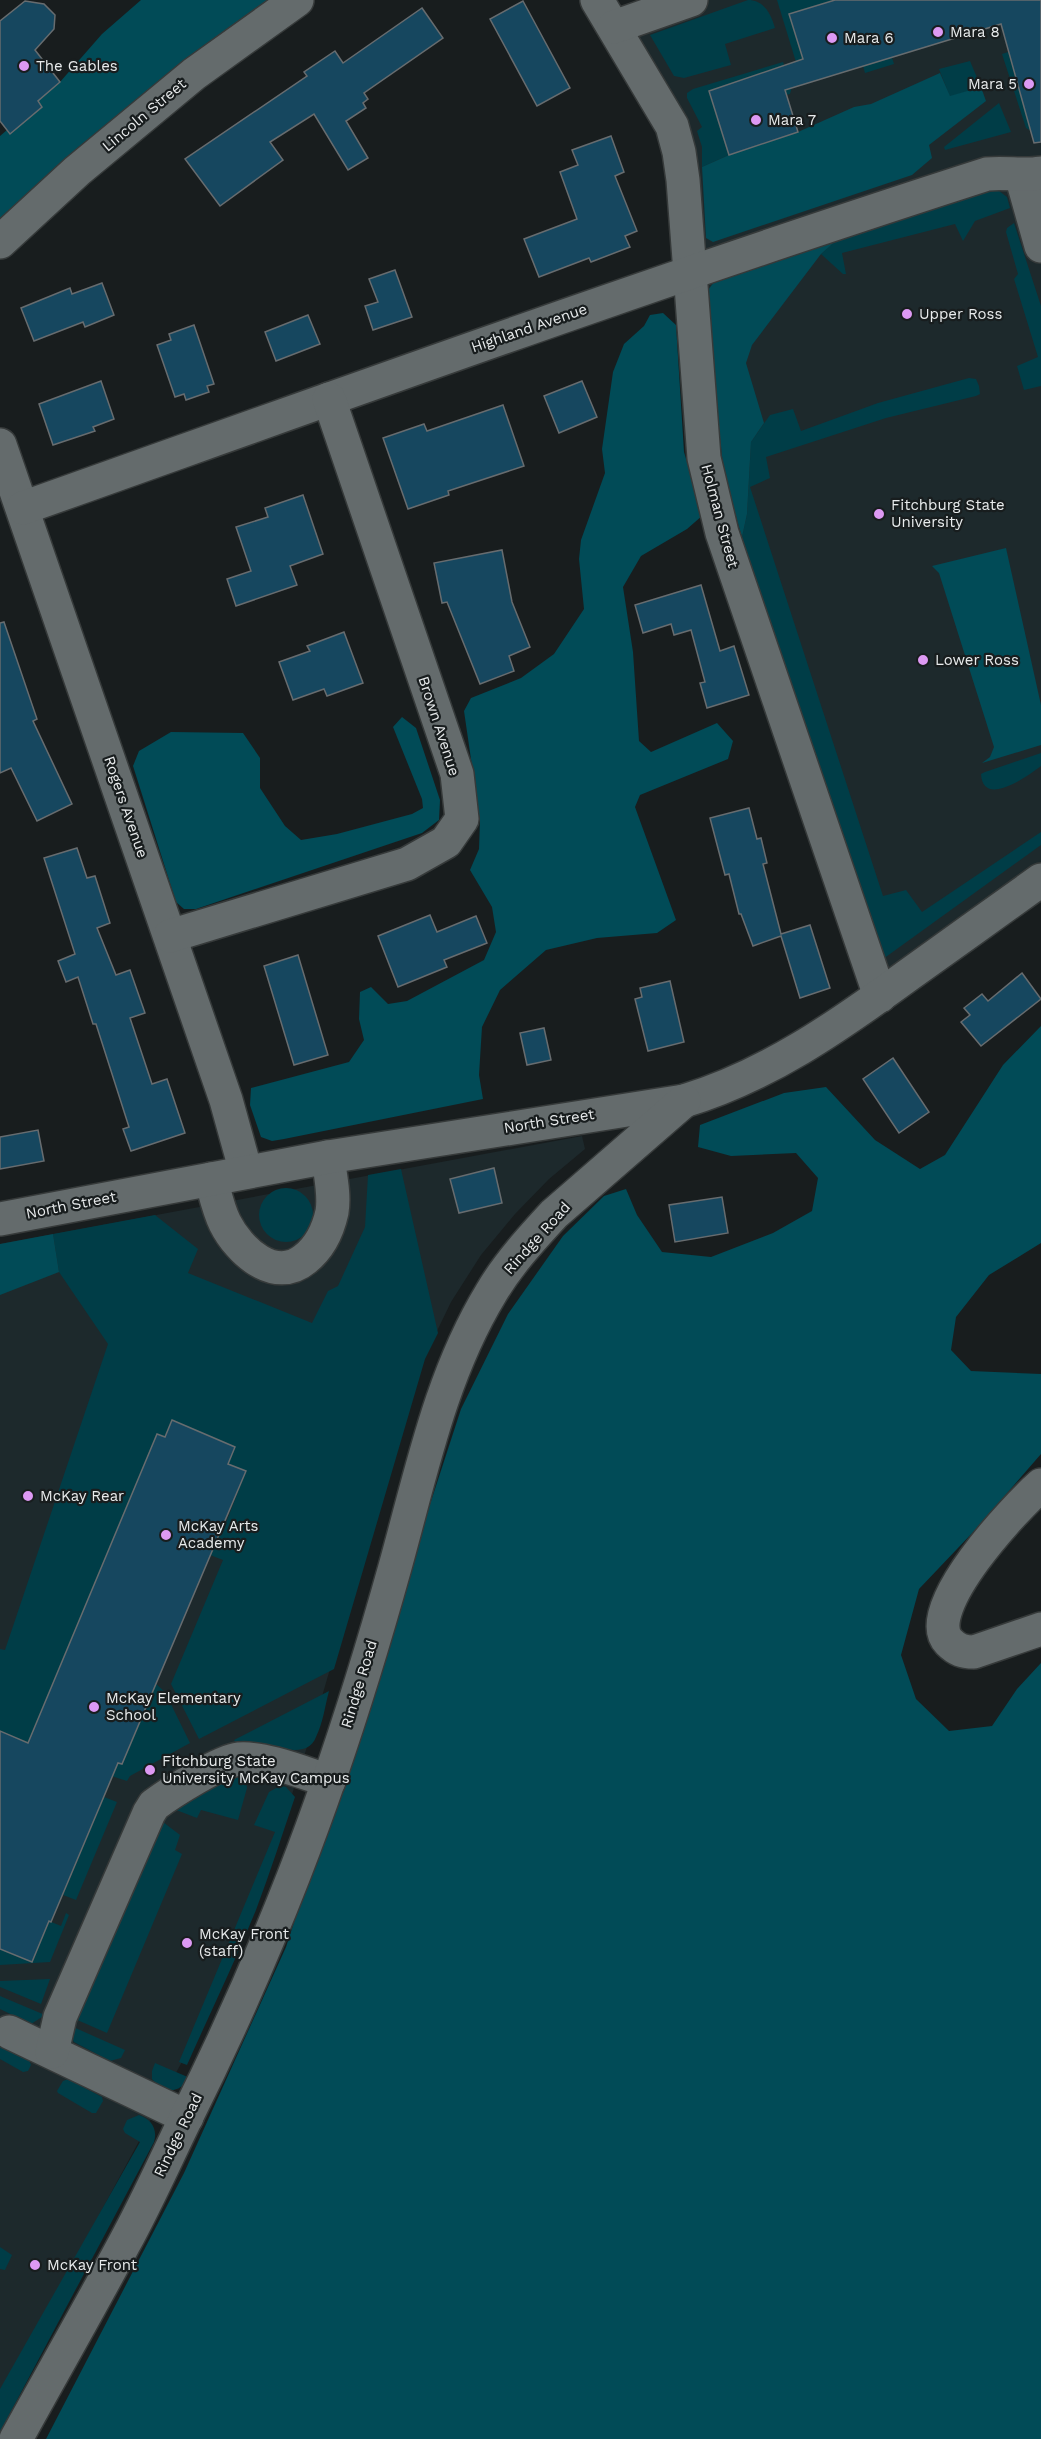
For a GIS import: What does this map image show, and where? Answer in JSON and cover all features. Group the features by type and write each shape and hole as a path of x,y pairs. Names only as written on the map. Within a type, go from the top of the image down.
{"street":[{"name":"Lincoln Street","path":"0,242 76,171 194,74 297,0"},
{"path":"606,14 691,0"},
{"name":"Holman Street","path":"606,14 665,112 676,136 683,180 691,271 704,458 722,533 880,996"},
{"name":"Highland Avenue","path":"23,508 691,271 987,174 1002,172 1031,174"},
{"path":"1031,174 1041,246"},
{"name":"Brown Avenue","path":"170,936 407,864 446,842 462,819 457,774 329,399"},
{"name":"Rogers Avenue","path":"0,445 226,1100 246,1172"},
{"name":"North Street","path":"0,1219 328,1157 684,1101 728,1085 795,1053 880,996 1041,880"},
{"name":"Rindge Road","path":"16,2439 126,2241 255,1971 329,1781 388,1589 439,1409 464,1345 504,1274 554,1215 684,1101"},
{"path":"211,1179 224,1221 238,1242 272,1269 287,1269 310,1255 327,1227 332,1211 333,1196 328,1157"},
{"path":"1041,1485 999,1528 965,1574 950,1600 944,1617 943,1630 946,1639 955,1648 964,1652 974,1652 1041,1629"},
{"path":"52,2052 60,2017 154,1805 210,1771 240,1759 260,1761 329,1781"},
{"path":"9,2032 186,2117"}],"shaded area":[{"path":"141,0 275,0 143,95 81,145 0,219 0,136 7,130 10,134 42,107 38,101 60,82 102,34"},
{"name":"Fitchburg State University","path":"691,0 1041,0 1041,880 880,996 722,533 683,180 614,27"},
{"path":"748,0 763,5 775,28 725,44 731,65 684,78 674,76 650,35"},
{"path":"777,0 835,0 810,82 803,85"},
{"path":"874,0 894,64 865,73 863,66"},
{"path":"1008,52 1031,131 1026,128 1002,54"},
{"path":"970,61 981,87 950,97 939,69"},
{"path":"783,62 792,87 790,94 786,95 777,68 709,91 729,155 702,167 702,147 697,131 702,127 687,98 687,93 693,89"},
{"path":"940,73 950,96 981,87 986,101 929,145 932,158 912,175 713,242 706,238 702,167 729,155 798,132 854,107 871,104"},
{"path":"999,103 1011,132 945,150 944,147"},
{"path":"995,188 1007,197 1010,208 975,221 963,241 955,224 842,253 846,274 843,274 821,254 839,238"},
{"path":"1014,223 1041,306 1041,386 1024,390 1017,366 1038,357 1014,279 1018,274 1006,232 1007,228"},
{"path":"839,238 821,254 752,345 746,363 764,423 751,442 747,514 742,537 724,475 708,326 708,290 714,282 735,270"},
{"path":"663,313 676,325 684,452 703,515 687,529 641,556 623,587 633,652 639,741 651,752 717,723 733,741 728,759 640,795 635,807 676,920 657,933 597,938 546,950 500,990 482,1027 479,1075 483,1099 284,1139 272,1141 261,1137 250,1105 251,1088 349,1062 364,1040 359,1019 360,992 371,987 388,1004 407,1001 484,960 496,932 492,907 470,870 479,849 480,821 464,711 471,698 521,678 554,654 584,609 579,559 581,540 605,473 602,449 613,372 624,344 644,326 650,315"},
{"path":"969,378 976,379 980,394 886,418 766,457 770,478 750,487 883,896 906,890 922,912 1041,832 1041,845 883,959 742,537 747,514 751,442 770,415 793,409 801,431 878,403"},
{"path":"1006,548 1041,705 1041,745 982,763 990,757 994,747 939,573 932,566"},
{"path":"402,717 416,728 440,800 439,820 422,833 196,909 184,909 176,902 133,766 139,751 171,732 243,733 260,758 260,788 285,826 301,840 337,834 412,814 423,808 422,799 393,727"},
{"path":"1041,753 1041,766 1017,782 998,789 990,789 984,784 981,774"},
{"path":"1041,1026 1041,1243 989,1275 956,1317 951,1350 971,1371 1041,1374 1041,1454 976,1529 919,1589 901,1655 916,1699 949,1731 992,1726 1017,1689 1041,1663 1041,2439 46,2439 184,2173 286,1947 461,1409 508,1314 563,1236 604,1196 626,1189 637,1215 662,1252 711,1257 773,1233 812,1211 818,1178 796,1153 731,1156 698,1147 700,1125 784,1093 826,1087 875,1140 920,1169 945,1155 1003,1065"},
{"name":"Fitchburg State University McKay Campus","path":"582,1136 585,1149 549,1179 515,1214 481,1255 451,1302 425,1356 406,1409 284,1820 184,2058 0,2398 0,1244"},
{"path":"401,1169 438,1333 425,1359 334,1669 199,1739 171,1684 223,1560 210,1555 221,1527 224,1528 246,1471 228,1464 235,1447 172,1421 68,1647 28,1743 0,1731 0,1649 5,1650 108,1344 59,1272 53,1234 155,1215 198,1249 188,1273 312,1323 328,1291 338,1286 365,1227 368,1175"},
{"path":"286,1188 296,1190 305,1196 311,1205 313,1215 311,1225 305,1234 296,1240 286,1242 276,1240 267,1234 261,1225 259,1215 261,1205 267,1196 276,1190"},
{"path":"53,1234 59,1272 0,1295 0,1244"},
{"path":"155,1683 165,1692 190,1743 130,1776 127,1781 89,1769 96,1753 122,1764"},
{"path":"329,1691 316,1737 306,1748 291,1750 260,1743 236,1743 234,1740"},
{"path":"235,1775 244,1780 247,1788 238,1820 201,1810 197,1818 171,1808"},
{"path":"280,1786 286,1787 295,1797 256,1910 187,2065 179,2062 275,1832 254,1825 269,1792"},
{"path":"104,1797 117,1802 76,1900 63,1895"},
{"path":"159,1819 180,1835 175,1850 182,1854 107,2033 75,2019"},
{"path":"66,1913 69,1915 50,1962 0,1965 0,1949 32,1962 49,1921 61,1926"},
{"path":"50,1979 41,2004 0,1987 0,1981"},
{"path":"0,1996 45,2015 31,2024 0,2009"},
{"path":"71,2026 125,2050 121,2058 110,2061 74,2042 70,2035"},
{"path":"0,2045 29,2060 31,2065 28,2071 23,2072 0,2059"},
{"path":"155,2063 190,2078 176,2089 162,2087 152,2079"},
{"path":"68,2079 102,2097 103,2101 96,2113 92,2113 58,2093 63,2081"},
{"path":"139,2115 152,2125 155,2133 154,2142 0,2432 0,2389 140,2142 125,2133 123,2129 127,2120"},
{"path":"0,2247 12,2255 5,2270 0,2269"}],"building":[{"path":"835,0 1041,0 1041,142 1034,143 1001,24 785,90 798,132 729,155 709,91 803,59 789,14"},
{"name":"The Gables","path":"25,1 44,4 55,15 54,29 35,50 60,82 38,101 42,107 10,134 0,121 0,21"},
{"path":"523,1 570,88 537,106 490,19"},
{"path":"422,8 443,38 364,93 368,99 363,103 366,108 346,121 368,158 348,170 314,114 270,142 283,160 220,206 185,159 307,76 304,72 335,51 343,63"},
{"path":"611,136 624,172 615,176 637,231 625,236 630,247 591,262 589,258 539,277 524,239 577,219 560,172 578,165 572,150"},
{"path":"395,270 412,317 373,330 365,306 378,302 369,279"},
{"path":"102,283 114,315 85,327 83,322 34,341 21,308 70,288 72,294"},
{"path":"308,315 320,344 276,361 265,332"},
{"path":"194,325 214,384 207,386 209,392 186,400 184,394 175,397 157,345 171,340 169,334"},
{"path":"101,381 114,419 93,427 95,431 53,445 39,404"},
{"path":"582,381 597,417 559,433 544,396"},
{"path":"503,405 524,466 448,491 449,495 408,509 383,438 424,424 427,431"},
{"path":"303,495 323,554 290,566 297,585 236,606 227,579 251,571 236,527 268,517 265,508"},
{"path":"502,550 512,602 530,647 509,656 514,671 480,684 447,602 442,603 434,563"},
{"path":"701,585 720,651 734,646 749,695 707,708 700,683 705,682 691,630 674,635 671,624 643,633 635,605"},
{"path":"4,622 37,719 33,721 72,804 37,821 11,768 0,773 0,623"},
{"path":"344,632 363,683 327,696 324,689 293,700 279,662 310,651 307,646"},
{"path":"749,808 757,839 761,838 767,863 763,864 781,934 810,925 830,988 800,998 781,936 753,946 741,914 739,914 729,874 725,875 710,818"},
{"path":"77,848 87,878 95,876 110,923 97,928 116,975 130,970 145,1013 130,1018 152,1084 167,1079 185,1133 131,1151 123,1129 129,1127 96,1024 93,1024 78,977 66,982 58,961 75,954 44,858"},
{"path":"430,915 437,932 476,916 487,943 444,960 447,967 398,987 378,936"},
{"path":"298,955 328,1055 294,1065 264,966"},
{"path":"1022,973 1041,999 981,1046 961,1022 970,1015 964,1008 982,994 988,1001"},
{"path":"670,981 684,1042 648,1051 635,999 642,997 640,988"},
{"path":"544,1028 551,1060 527,1065 520,1033"},
{"path":"893,1058 929,1112 899,1133 863,1079"},
{"path":"38,1130 44,1161 0,1169 0,1137"},
{"path":"494,1168 502,1203 459,1213 450,1179"},
{"path":"722,1197 728,1233 675,1242 669,1205"},
{"name":"McKay Elementary School","path":"172,1420 235,1447 228,1464 246,1471 122,1764 118,1763 32,1962 0,1949 0,1731 28,1743 157,1434 165,1437"}],"place":[{"name":"Mara 8","path":"938,32"},
{"name":"Mara 6","path":"832,38"},
{"name":"The Gables","path":"24,66"},
{"name":"Mara 5","path":"1029,84"},
{"name":"Mara 7","path":"756,120"},
{"name":"Upper Ross","path":"907,314"},
{"name":"Fitchburg State University","path":"879,514"},
{"name":"Lower Ross","path":"923,660"},
{"name":"McKay Rear","path":"28,1496"},
{"name":"McKay Arts Academy","path":"166,1535"},
{"name":"McKay Elementary School","path":"94,1707"},
{"name":"Fitchburg State University McKay Campus","path":"150,1770"},
{"name":"McKay Front (staff)","path":"187,1943"},
{"name":"McKay Front","path":"35,2265"}]}
